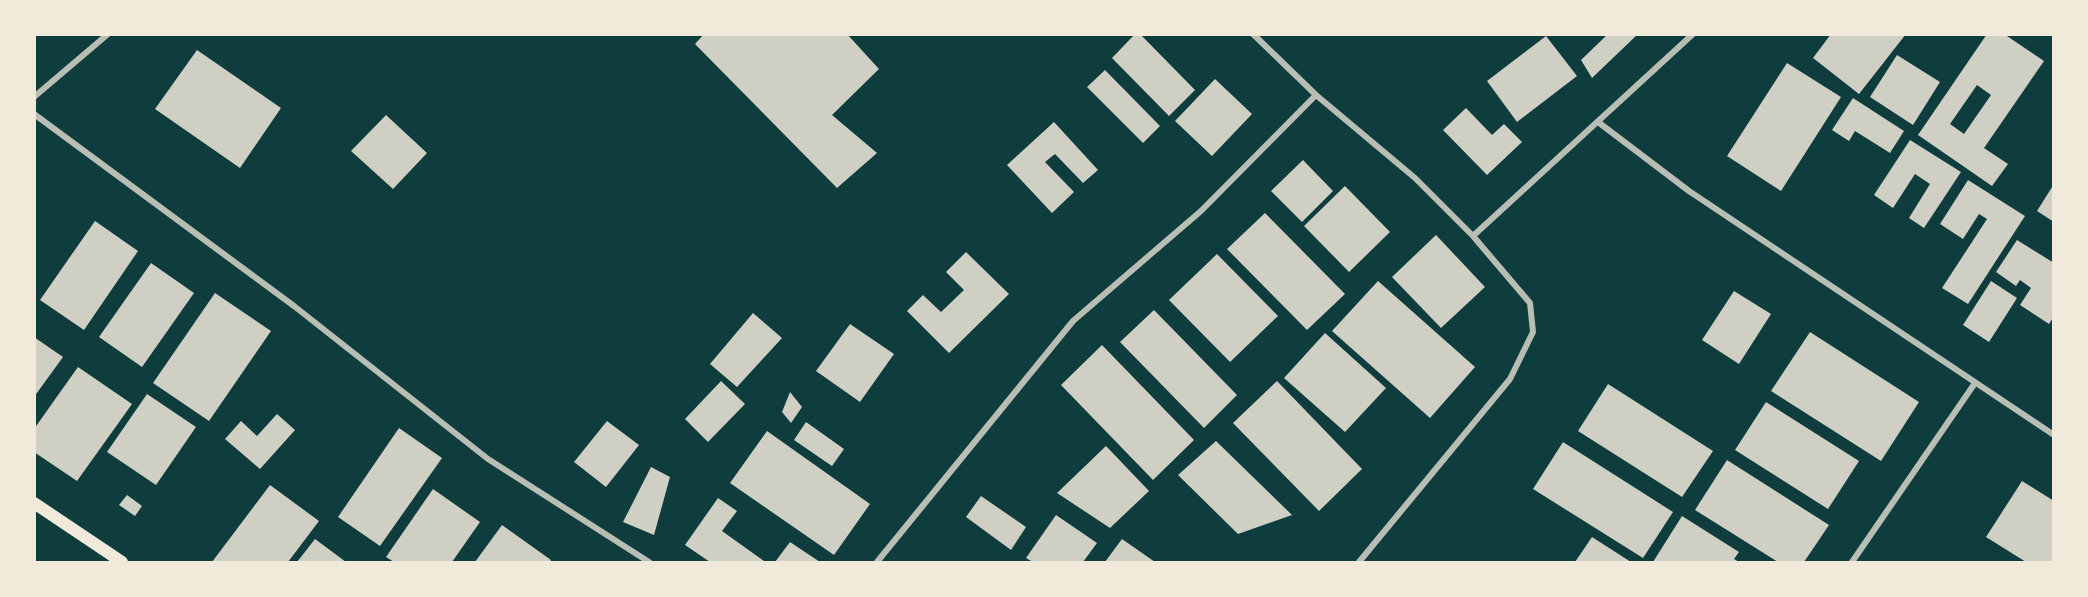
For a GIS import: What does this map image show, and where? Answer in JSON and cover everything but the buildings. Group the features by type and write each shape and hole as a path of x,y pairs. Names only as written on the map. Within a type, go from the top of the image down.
{"main road":[{"path":"34,502 122,562"}],"street":[{"path":"34,97 108,34"},
{"path":"1253,34 1316,95 1415,178 1473,236 1530,303 1533,332 1510,379 1359,562"},
{"path":"1473,236 1693,34"},
{"path":"877,562 1073,321 1201,212 1316,95"},
{"path":"34,114 294,306 488,459 649,562"},
{"path":"1598,122 1689,191 2054,435"},
{"path":"1852,562 1975,383"}]}
